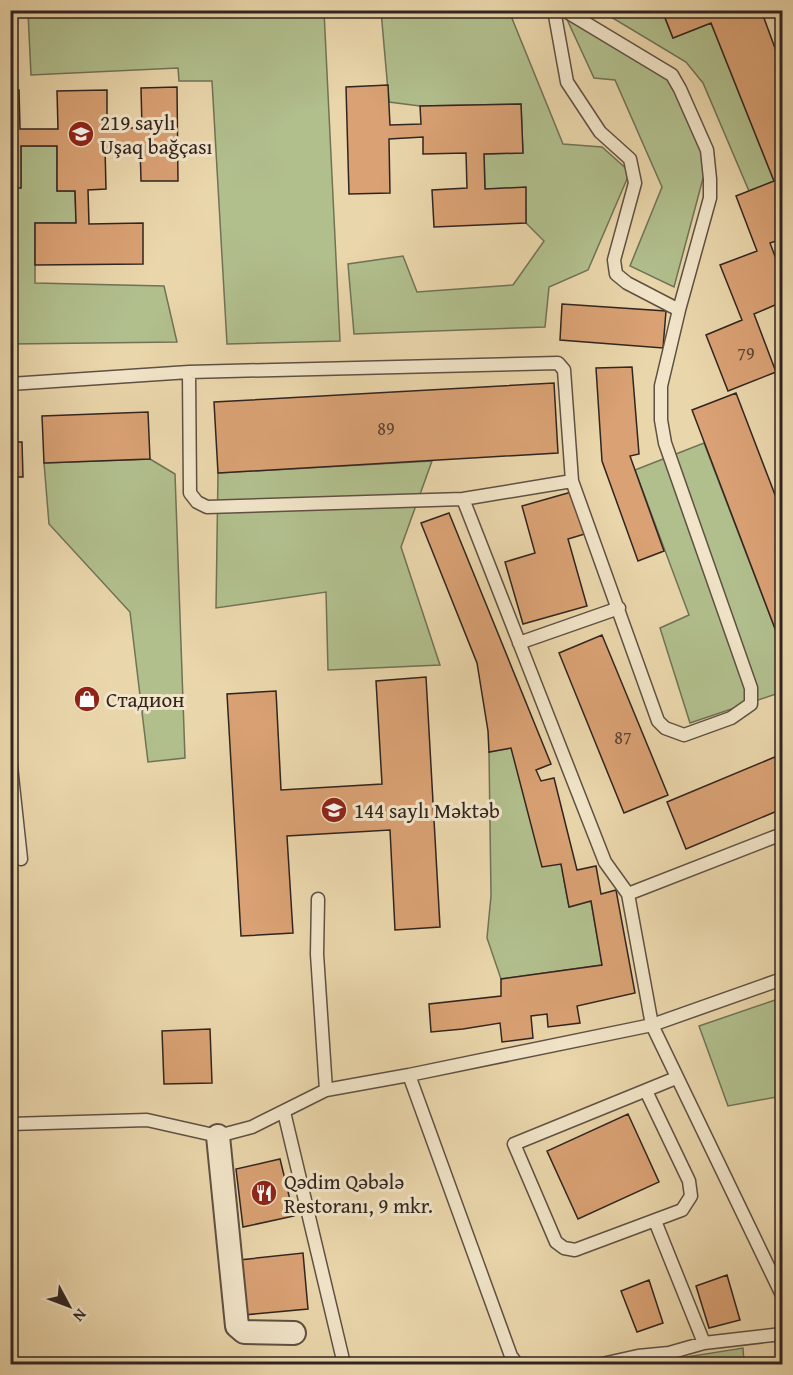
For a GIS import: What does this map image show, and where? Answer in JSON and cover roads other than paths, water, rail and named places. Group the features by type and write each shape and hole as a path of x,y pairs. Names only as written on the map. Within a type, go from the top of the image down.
{"street":[{"path":"219,1136 237,1326 244,1332 294,1334"}],"lane":[{"path":"554,10 567,82 600,132 630,159 635,183 614,260 616,274 627,283 679,310"},
{"path":"10,384 189,372 558,363 564,370 572,481 658,721 665,728 684,735 731,718 751,704 751,688 665,443 661,420 661,386 710,198 707,150 672,75 564,10"},
{"path":"189,372 190,493 196,502 207,507 462,499 572,481"},
{"path":"462,499 605,862 628,894 652,1025 783,1295"},
{"path":"519,643 619,608"},
{"path":"10,757 21,859"},
{"path":"628,894 783,834"},
{"path":"318,899 316,954 326,1090"},
{"path":"10,1124 147,1120 219,1136 252,1127 326,1090 652,1025 783,979"},
{"path":"409,1075 511,1356 517,1365"},
{"path":"646,1091 689,1181 691,1196 682,1210 591,1245 575,1250 564,1248 556,1242 514,1144 676,1078"},
{"path":"284,1112 344,1365"},
{"path":"655,1221 704,1343"},
{"path":"602,1365 638,1360 704,1343 783,1334"}],"place":[{"name":"219 saylı Uşaq bağçası","path":"81,134"},
{"name":"Стадион","path":"87,699"},
{"name":"144 saylı Məktəb","path":"334,810"},
{"name":"Qədim Qəbələ Restoranı, 9 mkr.","path":"264,1193"}]}
